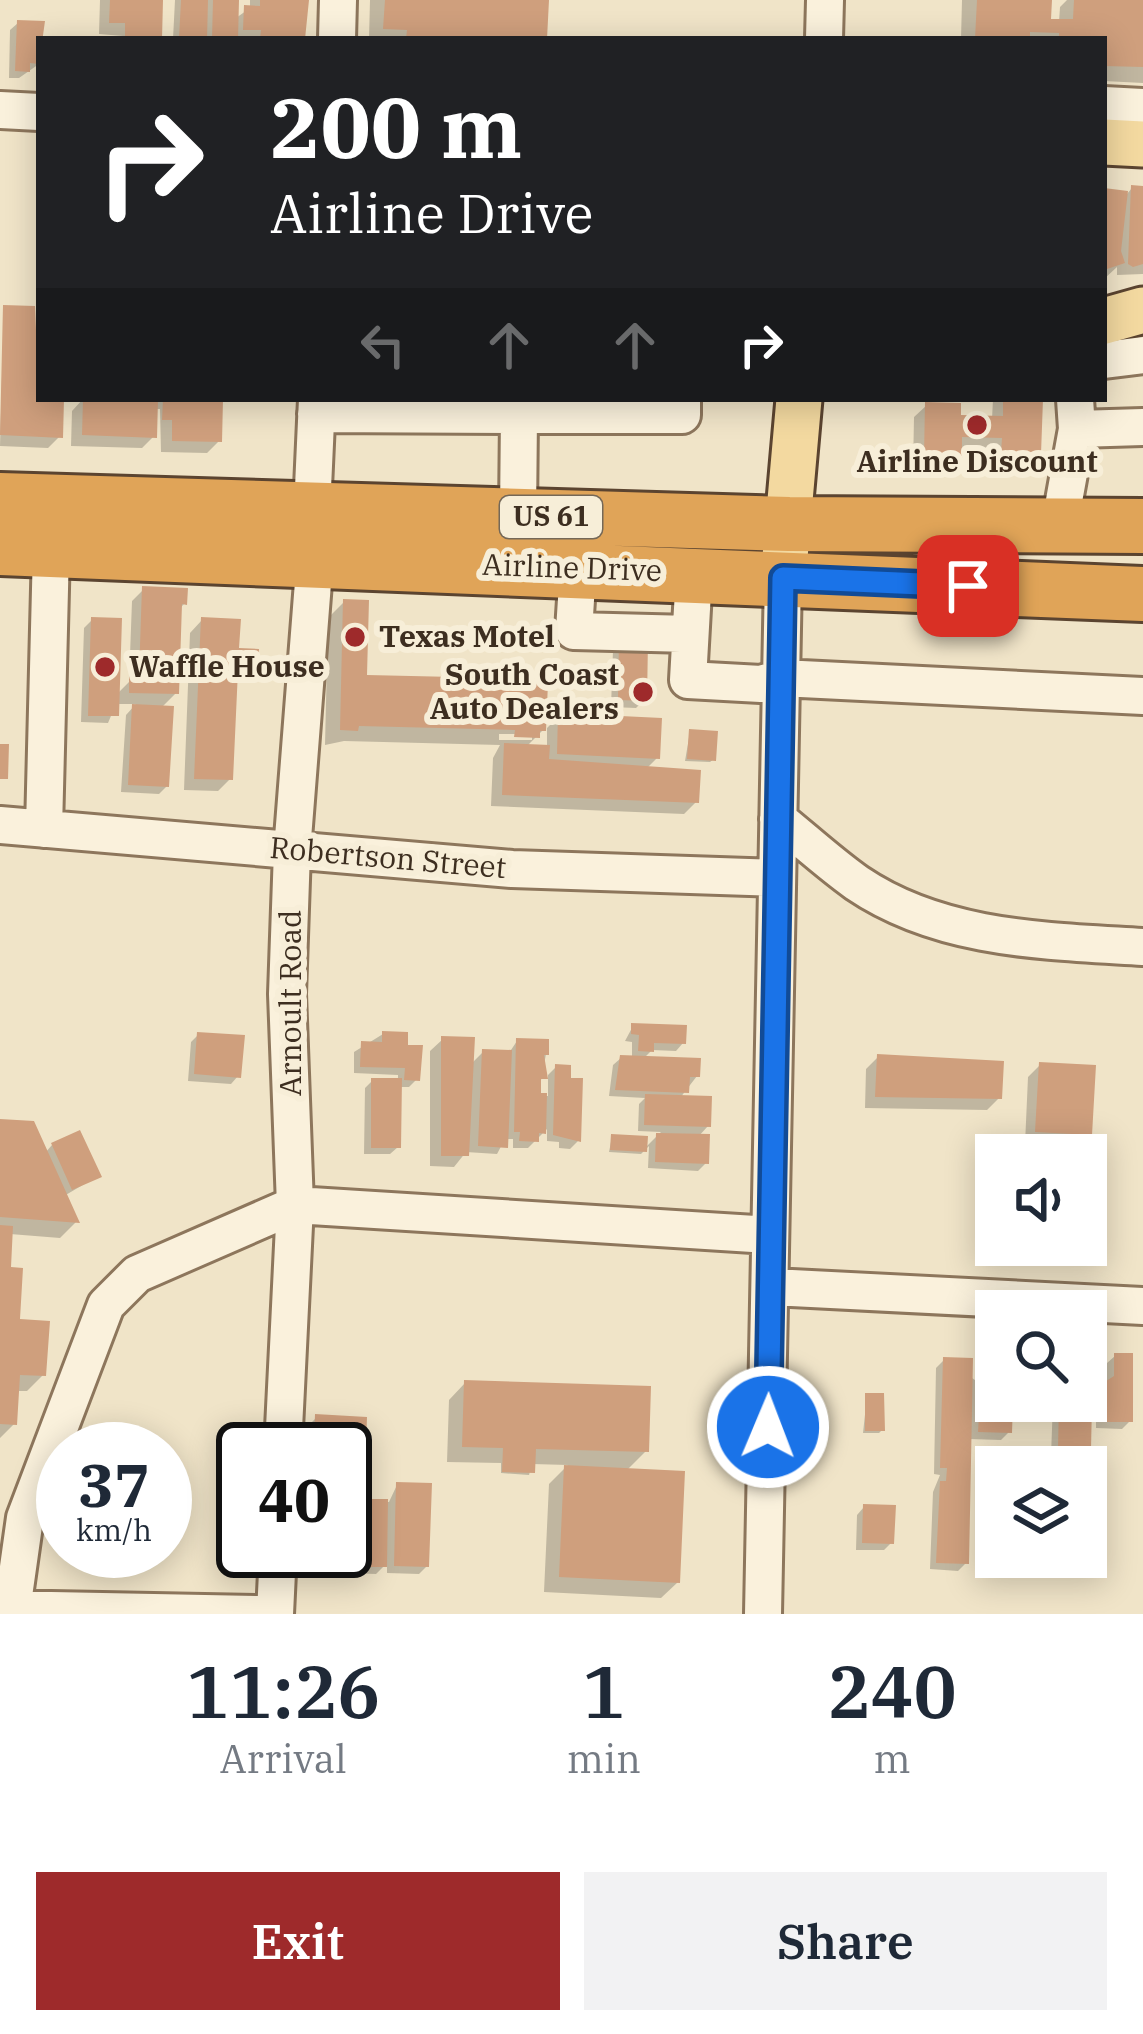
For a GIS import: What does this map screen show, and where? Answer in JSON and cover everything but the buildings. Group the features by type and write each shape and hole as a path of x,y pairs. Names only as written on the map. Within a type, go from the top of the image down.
{"highway":[{"name":"Airline Drive","path":"0,500 578,568 1143,594"},
{"path":"1060,523 1143,509"},
{"name":"Airline Drive","path":"26,549 314,534 518,516 789,524 1143,526"},
{"path":"1060,590 1143,611"}],"main road":[{"path":"1107,142 1143,144"},
{"path":"1107,320 1143,310"},
{"path":"783,578 804,402"}],"street":[{"path":"337,36 338,0"},
{"path":"824,36 825,0"},
{"path":"1107,105 1143,107"},
{"path":"0,110 36,112"},
{"path":"1107,360 1143,355"},
{"path":"316,406 589,407 682,415 682,402"},
{"name":"Arnoult Road","path":"284,1422 295,1205 287,994 314,534 316,406"},
{"path":"515,407 518,516"},
{"path":"1060,523 1076,414 1143,427"},
{"path":"26,549 44,829"},
{"path":"578,568 574,631 690,634"},
{"path":"694,573 688,680 761,684 781,678 1143,696"},
{"path":"764,1614 783,578"},
{"path":"778,819 859,884 928,918 964,930 1143,947"},
{"name":"Robertson Street","path":"0,825 512,868 777,878"},
{"path":"260,1614 6,1609 25,1518 106,1305 137,1274 295,1205 770,1235"},
{"path":"772,1287 1143,1306"},
{"path":"274,1614 276,1578"}],"place":[{"name":"Airline Discount","path":"977,425"},
{"name":"Texas Motel","path":"355,637"},
{"name":"Waffle House","path":"105,667"},
{"name":"South Coast Auto Dealers","path":"643,692"}],"route":[{"path":"768,1427 783,578 968,586"}]}
